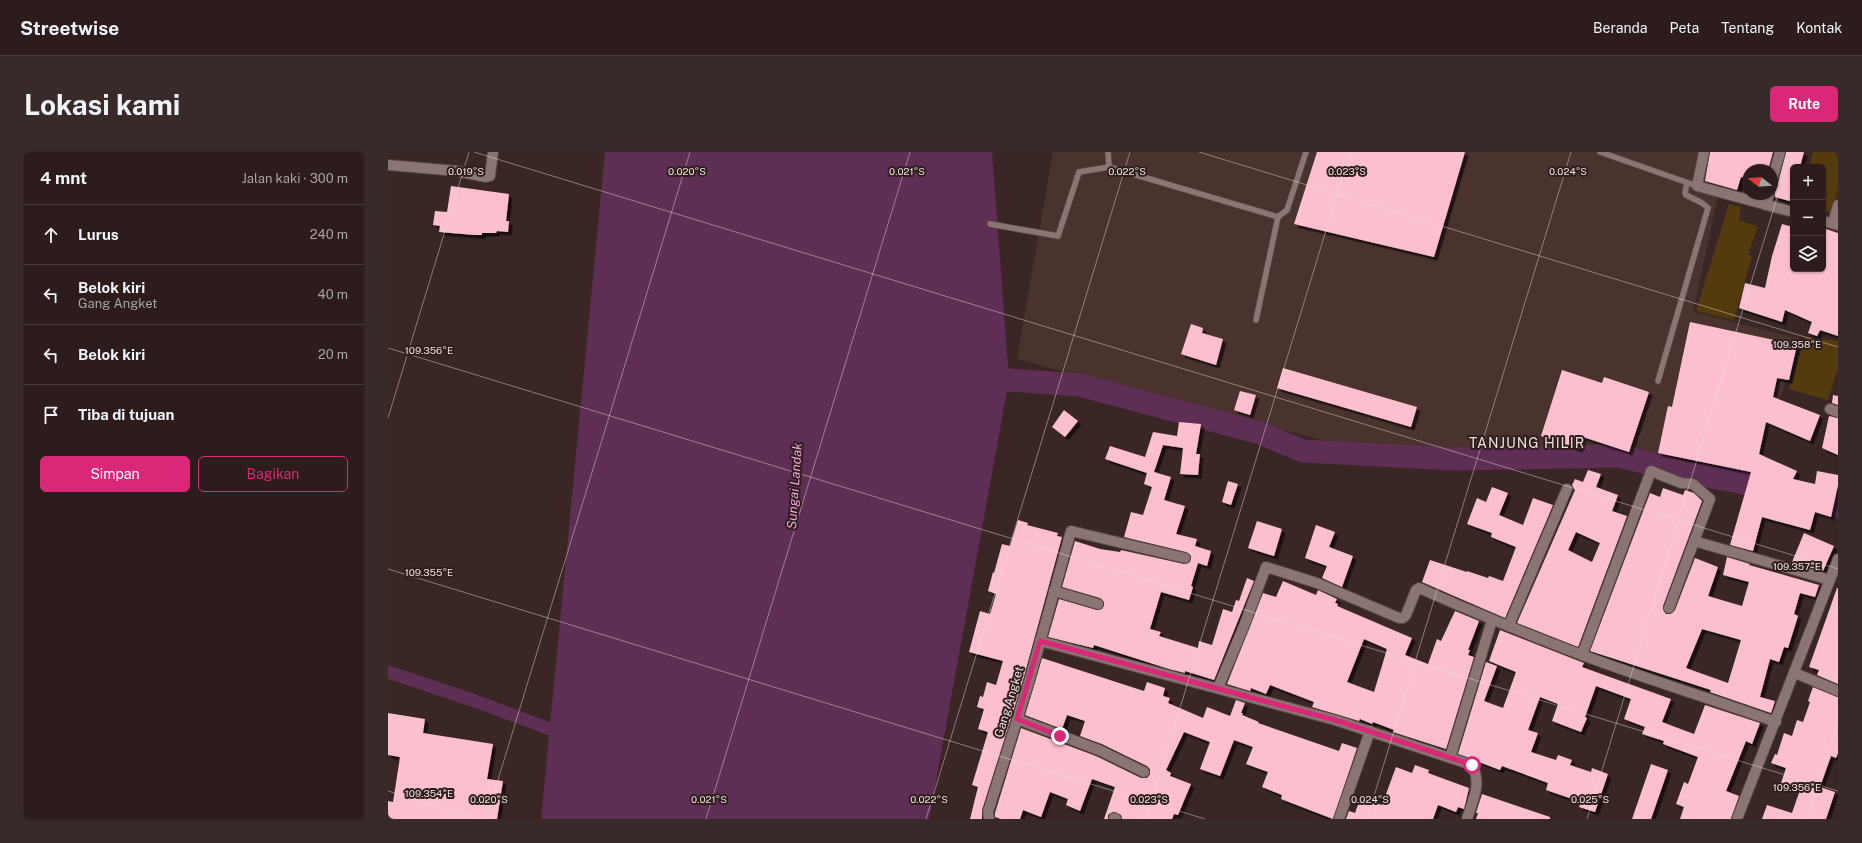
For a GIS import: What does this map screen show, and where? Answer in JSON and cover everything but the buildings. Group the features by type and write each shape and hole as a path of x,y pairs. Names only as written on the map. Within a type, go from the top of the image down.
{"street":[{"path":"388,165 457,171 486,177 490,176 492,170 493,152"},
{"path":"1704,152 1692,185 1790,211"},
{"path":"1777,164 1780,152"},
{"path":"1766,205 1767,200"},
{"path":"1826,221 1836,224 1838,205"},
{"path":"1582,655 1651,471 1681,483 1693,484 1710,498 1669,608"},
{"path":"1509,625 1567,489"},
{"name":"Gang Angket","path":"989,819 988,812 1017,719 1071,531 1185,558"},
{"path":"1694,541 1830,580"},
{"path":"1737,819 1776,722 1838,559"},
{"path":"1218,688 1244,626 1266,567 1317,583 1399,618 1403,618 1406,615 1416,590 1420,588 1492,620 1509,625 1582,655 1776,722"},
{"path":"1054,591 1098,604"},
{"path":"1450,758 1492,620"},
{"path":"1040,641 1218,688 1370,731 1472,765 1477,775 1478,785 1467,819"},
{"path":"1795,673 1838,691"},
{"path":"1017,719 1099,750 1144,772"},
{"path":"1339,819 1370,731"}],"lane":[{"path":"1108,152 1109,167"},
{"path":"1256,320 1278,217 1287,210 1306,152"},
{"path":"1600,152 1692,185 1685,193 1686,195 1702,203 1708,208 1658,381"},
{"path":"990,224 1058,236 1080,172 1109,167 1278,217"}],"shaded area":[{"path":"1053,152 1703,152 1696,180 1720,187 1693,312 1801,339 1757,459 1352,448 1017,359"},
{"path":"1813,152 1838,152 1838,188 1832,213 1826,211 1826,164 1810,164"},
{"path":"1729,204 1741,207 1739,220 1758,227 1748,255 1752,256 1734,320 1696,311"},
{"path":"1805,337 1838,341 1838,368 1828,400 1789,389"}],"water":[{"name":"Sungai Landak","path":"605,152 992,152 1009,380 929,819 541,819"}],"waterway":[{"path":"1009,380 1079,385 1260,433 1303,451 1455,459 1619,456 1684,472 1740,482 1838,506"},
{"path":"388,672 475,701 550,729 566,732"}],"district":[{"name":"TANJUNG HILIR","path":"1527,443"}],"route":[{"path":"1060,736 1017,719 1040,641 1131,664 1250,698 1335,720 1472,765"}]}
